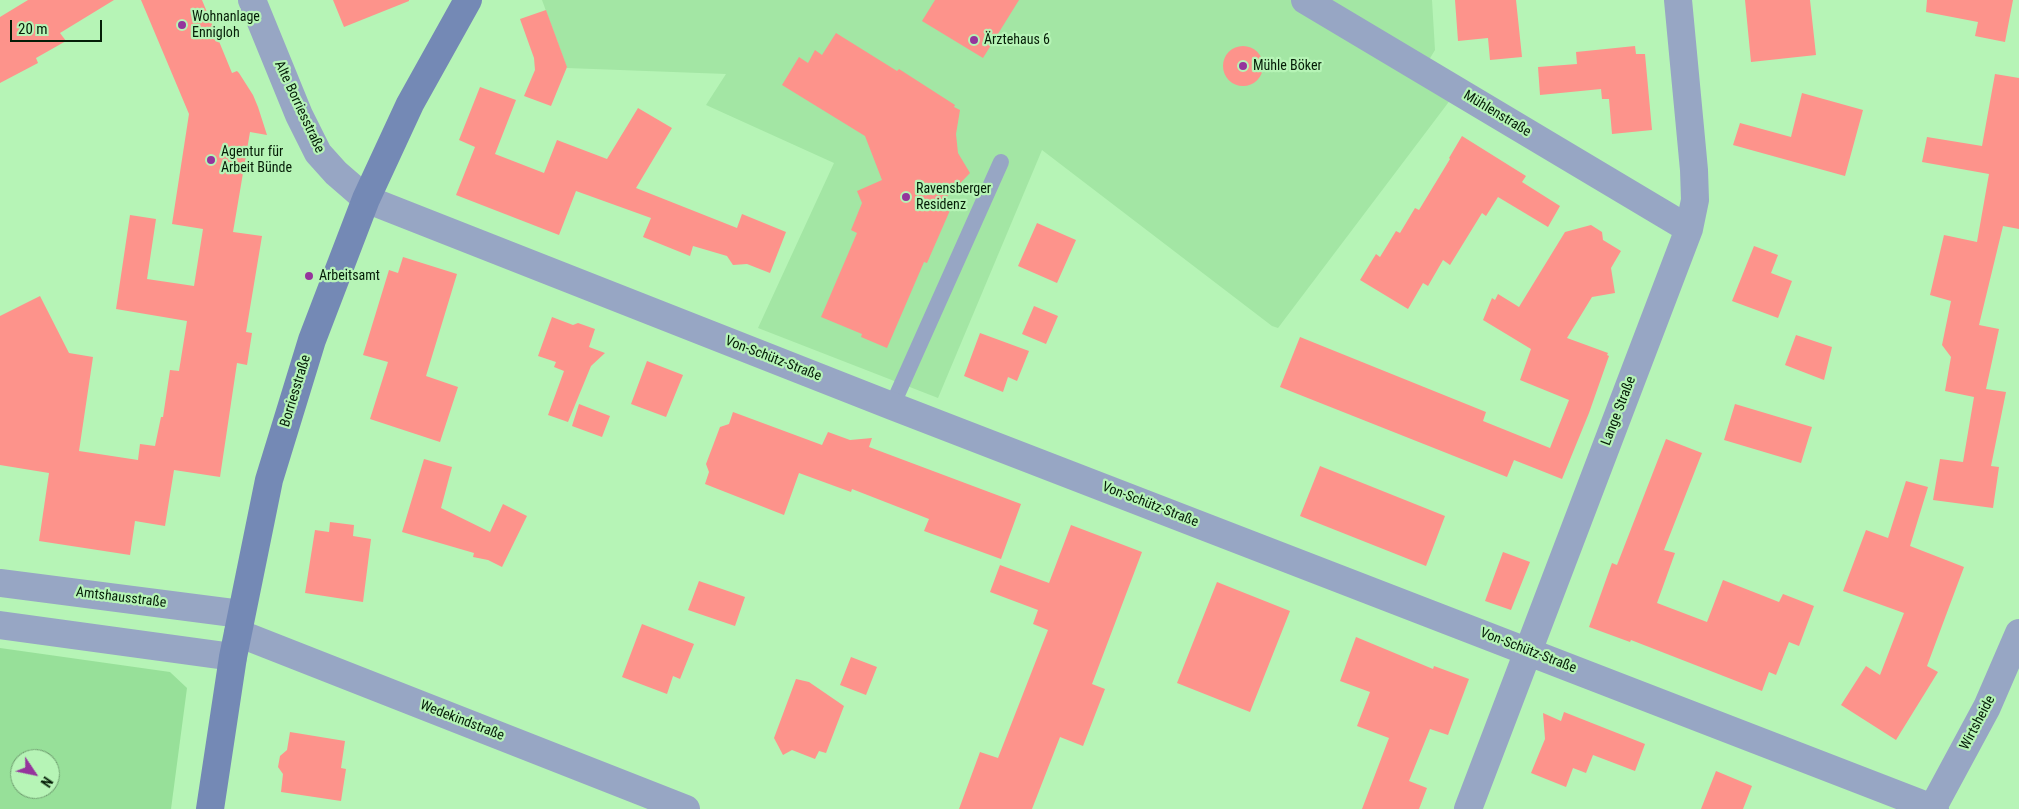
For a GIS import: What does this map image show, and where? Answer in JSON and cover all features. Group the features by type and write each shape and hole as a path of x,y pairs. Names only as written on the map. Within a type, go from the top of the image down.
{"main road":[{"name":"Borriesstraße","path":"210,809 238,635 269,480 312,340 366,199 410,104 468,0"}],"street":[{"name":"Alte Borriesstraße","path":"252,0 299,115 318,153 336,173 366,199"},
{"name":"Mühlenstraße","path":"1305,0 1689,229"},
{"name":"Lange Straße","path":"1468,809 1689,229 1695,200 1694,170 1678,0"},
{"name":"Von-Schütz-Straße","path":"366,199 892,406 1933,809"},
{"name":"Amtshausstraße","path":"0,582 238,635"},
{"path":"0,624 238,635"},
{"name":"Wirtsheide","path":"1933,809 1987,707 2019,633"},
{"name":"Wedekindstraße","path":"238,635 686,809"}],"lane":[{"path":"892,406 1001,162"}],"shaded area":[{"path":"542,0 1432,0 1435,50 1418,78 1451,99 1278,328 1272,326 1042,150 938,398 758,328 834,163 706,105 726,74 567,68"},
{"path":"0,648 170,672 187,688 171,809 0,809"}],"building":[{"path":"28,0 114,0 60,33 66,41 36,58 38,63 0,83 0,17"},
{"path":"141,0 202,0 232,73 237,71 239,73 253,95 267,135 250,132 233,232 262,236 246,332 252,333 247,365 237,363 220,477 174,470 165,526 135,521 130,555 39,541 49,473 0,465 0,316 40,296 69,353 93,357 79,451 138,460 140,444 155,446 161,417 163,417 170,370 179,371 187,321 116,309 130,215 156,219 147,279 194,286 203,229 172,224 189,114"},
{"path":"333,0 409,0 409,1 344,27"},
{"name":"Ärztehaus 6","path":"935,0 1019,0 983,58 922,21"},
{"path":"1455,0 1516,0 1522,57 1490,60 1488,38 1458,41"},
{"path":"1745,0 1810,0 1816,55 1751,62"},
{"path":"1927,0 2013,0 2005,42 1975,36 1978,22 1926,12"},
{"path":"546,10 567,67 551,106 524,96 535,70 534,58 520,19"},
{"name":"Ravensberger Residenz","path":"836,33 897,71 899,69 960,110 956,134 958,153 970,173 941,203 951,208 927,263 924,262 887,348 861,337 862,334 821,317 857,233 851,230 862,203 857,191 882,180 865,136 782,85 799,57 808,63 815,50 822,55"},
{"name":"Mühle Böker","path":"1247,46 1254,49 1260,55 1263,66 1262,74 1254,83 1247,86 1239,86 1232,83 1224,74 1223,62 1226,55 1235,47"},
{"path":"1635,46 1636,54 1645,54 1652,130 1612,134 1609,99 1602,99 1601,89 1540,95 1538,67 1577,64 1576,52"},
{"path":"1995,74 2019,78 2019,229 2003,226 1979,325 1999,329 1986,389 2006,392 1991,466 1999,467 1993,508 1933,500 1940,459 1963,462 1974,397 1945,391 1951,357 1942,345 1951,301 1930,295 1944,235 1977,242 1989,174 1922,162 1927,137 1982,146"},
{"path":"480,87 516,100 495,154 544,173 557,140 607,159 638,108 672,128 636,188 737,228 742,214 786,232 770,273 747,264 733,265 727,256 693,246 690,256 643,237 651,218 576,191 559,235 456,195 475,147 459,140"},
{"path":"1802,93 1863,110 1845,176 1733,145 1740,123 1791,137"},
{"path":"1462,136 1526,176 1522,182 1560,206 1548,227 1498,197 1486,216 1482,213 1450,265 1443,260 1428,286 1423,283 1408,309 1360,280 1376,254 1380,257 1396,231 1400,233 1415,208 1419,210"},
{"path":"1037,223 1076,240 1057,283 1018,266"},
{"path":"1591,225 1602,232 1603,240 1621,251 1611,268 1615,293 1592,297 1567,338 1608,353 1607,355 1609,356 1589,413 1562,479 1514,460 1507,477 1280,387 1300,337 1486,412 1483,421 1550,448 1569,400 1520,380 1531,349 1483,320 1492,298 1495,300 1498,294 1519,307 1565,232"},
{"path":"1754,246 1778,255 1771,273 1792,281 1778,318 1732,301"},
{"path":"403,257 457,274 426,376 458,387 440,442 370,419 388,362 363,355 389,270 398,273"},
{"path":"1034,306 1058,316 1046,344 1022,334"},
{"path":"552,317 573,325 578,323 595,329 589,347 605,353 591,366 568,422 548,415 564,371 554,367 556,362 538,356"},
{"path":"980,333 1029,351 1017,381 1008,377 1003,392 964,376"},
{"path":"1796,335 1832,347 1824,380 1785,365"},
{"path":"647,361 683,375 666,417 631,404"},
{"path":"579,404 610,416 602,437 572,426"},
{"path":"1735,404 1812,427 1801,463 1724,440"},
{"path":"733,412 822,445 828,432 850,440 872,438 869,447 1021,504 1001,559 924,531 929,519 852,489 851,492 799,473 784,515 705,484 709,472 706,464 720,427 729,424"},
{"path":"1666,439 1702,453 1664,550 1675,553 1657,603 1707,622 1723,580 1779,602 1783,594 1814,606 1799,646 1789,642 1776,675 1769,672 1762,691 1631,640 1630,642 1589,627 1612,563 1617,565"},
{"path":"424,459 452,467 441,508 490,532 503,504 527,516 502,567 488,560 473,557 474,553 402,532"},
{"path":"1320,466 1445,516 1426,566 1300,516"},
{"path":"1906,481 1928,487 1910,546 1964,567 1927,666 1938,672 1896,740 1841,705 1866,666 1880,675 1904,613 1843,591 1866,530 1888,538"},
{"path":"330,522 354,525 353,536 371,539 363,602 305,593 315,530 329,532"},
{"path":"1071,525 1142,552 1092,684 1105,689 1083,746 1060,737 1032,809 959,809 980,752 998,758 1048,630 1033,624 1038,610 990,592 1000,565 1049,583"},
{"path":"1503,552 1530,562 1511,610 1485,601"},
{"path":"699,581 745,597 735,626 688,610"},
{"path":"1217,582 1290,611 1250,712 1177,683"},
{"path":"642,624 694,644 680,679 673,676 667,694 622,677"},
{"path":"1356,637 1433,669 1434,666 1469,679 1448,735 1430,729 1409,781 1427,788 1419,809 1362,809 1389,738 1357,726 1370,692 1340,681"},
{"path":"851,657 877,667 866,695 840,685"},
{"path":"796,679 809,682 844,706 826,753 819,751 815,759 792,750 783,755 774,738"},
{"path":"1564,712 1645,744 1635,771 1593,755 1586,773 1573,768 1566,787 1531,773 1545,739 1543,713 1561,721"},
{"path":"290,732 345,741 341,768 346,769 341,801 281,792 283,774 278,767 280,756 287,750"},
{"path":"1716,771 1752,786 1743,809 1701,809"}],"place":[{"name":"Wohnanlage Ennigloh","path":"182,25"},
{"name":"Ärztehaus 6","path":"974,40"},
{"name":"Mühle Böker","path":"1243,66"},
{"name":"Agentur für Arbeit Bünde","path":"211,160"},
{"name":"Ravensberger Residenz","path":"906,197"},
{"name":"Arbeitsamt","path":"309,276"}]}
